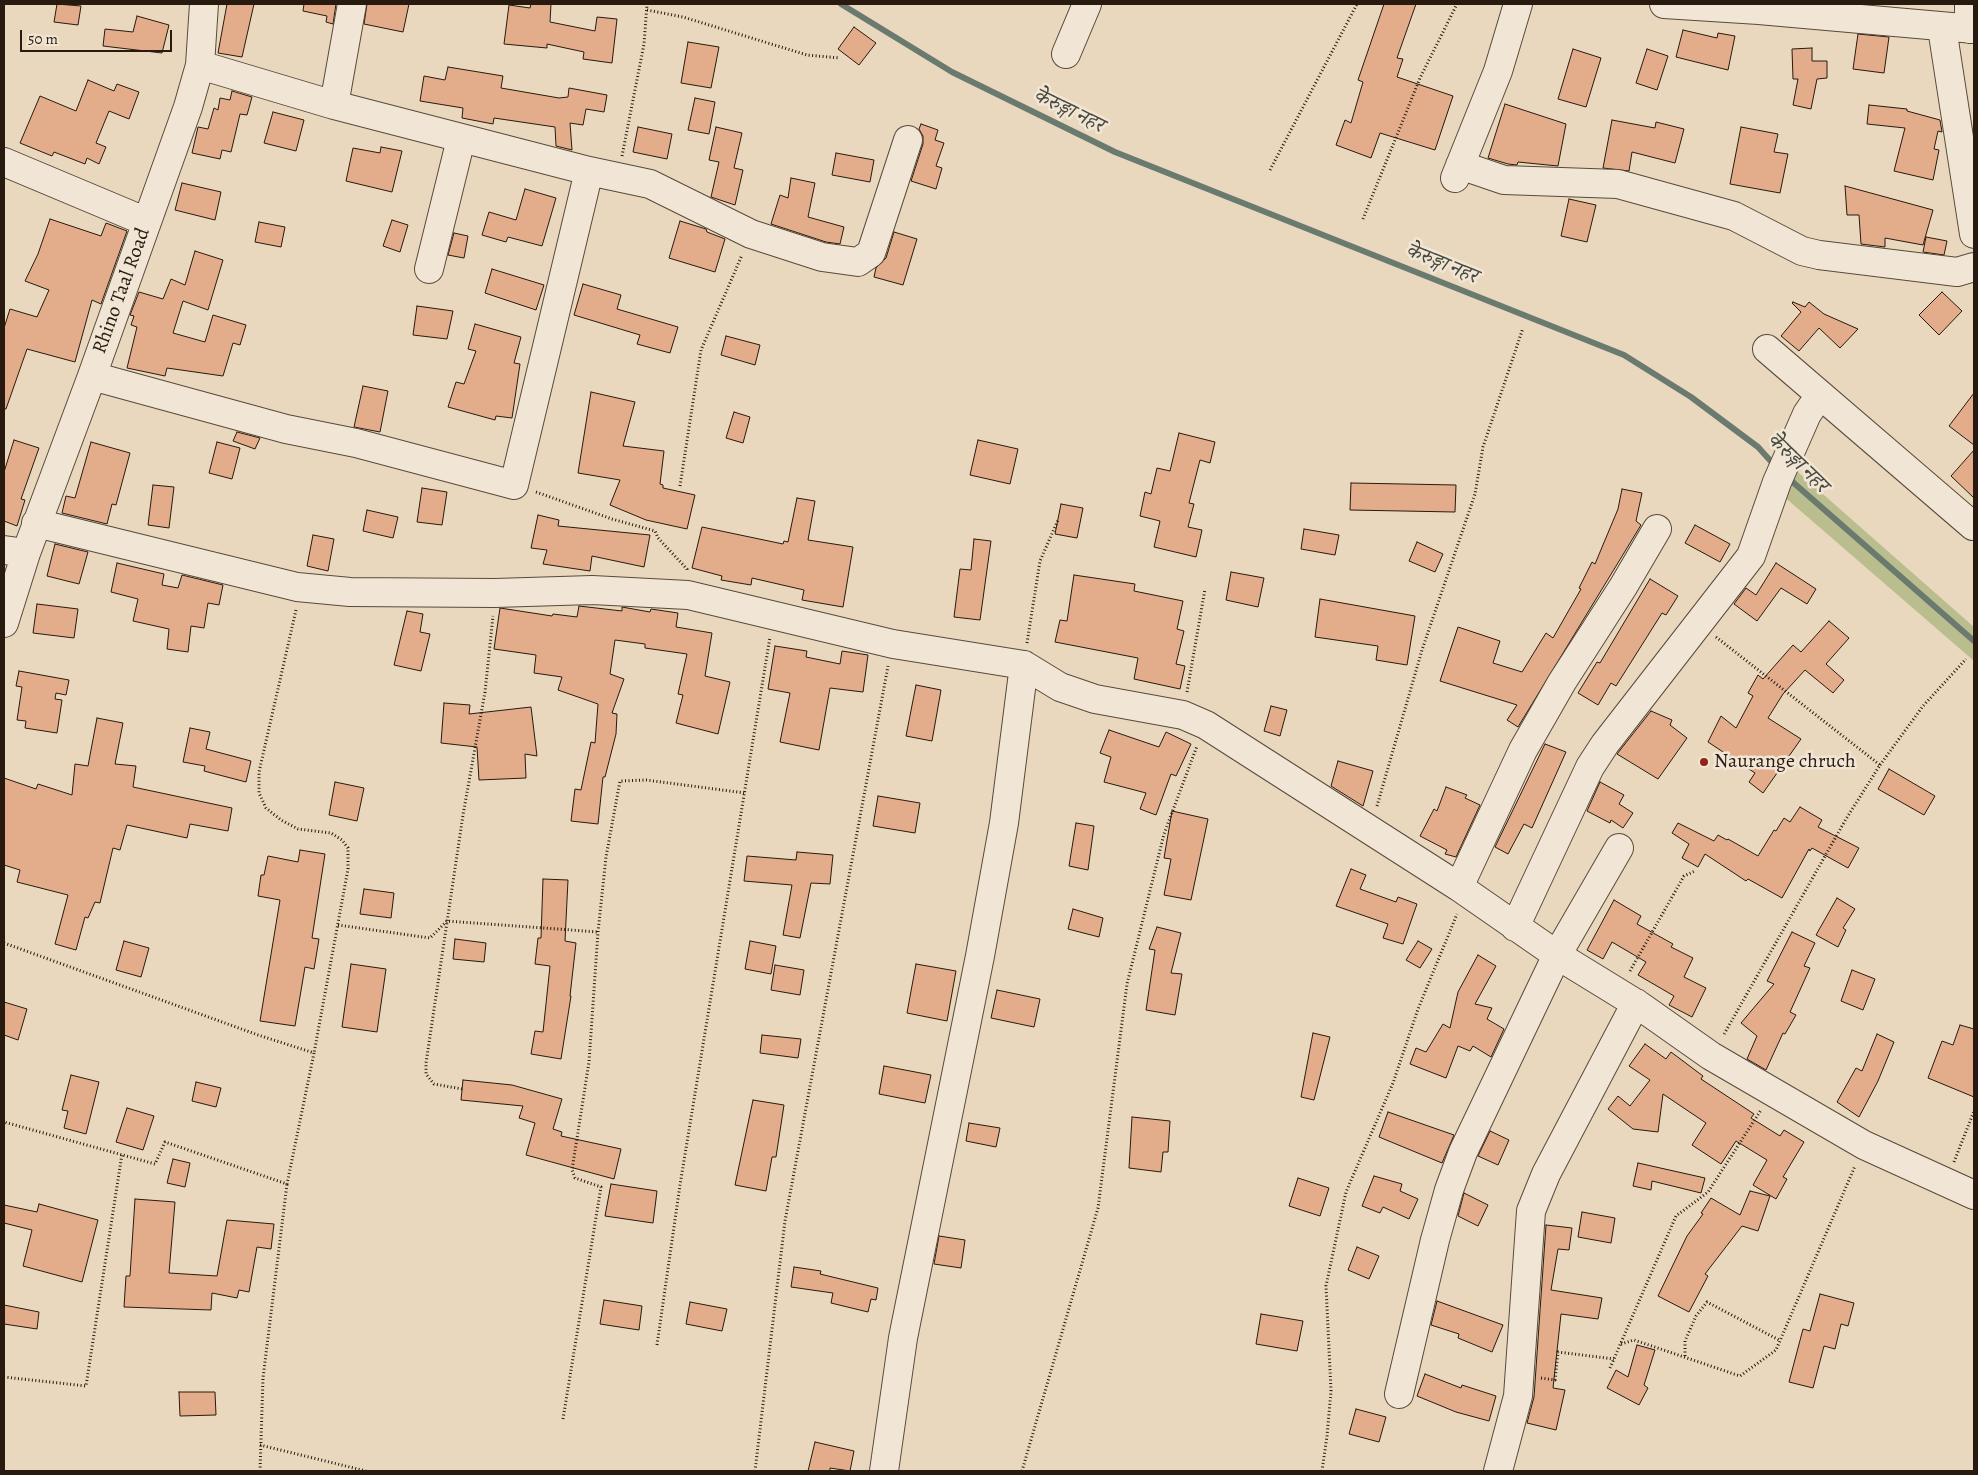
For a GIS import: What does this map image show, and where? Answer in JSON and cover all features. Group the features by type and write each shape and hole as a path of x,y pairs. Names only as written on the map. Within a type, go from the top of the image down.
{"street":[{"name":"Rhino Taal Road","path":"4,623 15,552 36,523 92,376 188,107 200,65 204,4"},
{"path":"334,105 352,4"},
{"path":"1066,54 1087,4"},
{"path":"1518,4 1498,72 1458,171 1504,180 1618,184 1734,216 1802,251 1819,255 1957,272 1974,267"},
{"path":"1664,4 1758,10 1942,28 1971,21"},
{"path":"1942,28 1974,234"},
{"path":"200,65 334,105 589,171 650,184 751,234 822,257 858,262 871,253 908,140"},
{"path":"429,269 461,138"},
{"path":"4,162 147,222"},
{"path":"92,376 286,429 356,444 514,485 589,171"},
{"path":"1766,349 1974,526"},
{"path":"1515,927 1590,767 1605,744 1751,556 1777,482 1807,414 1820,395"},
{"path":"36,523 297,587 350,592 495,593 592,590 688,595 774,614 893,644 1024,665 1060,687 1095,699 1195,720 1465,891 1515,927 1627,998 1711,1056 1772,1093 1864,1144 1974,1196"},
{"path":"1465,891 1523,750 1562,682 1623,587 1657,529"},
{"path":"884,1471 903,1338 980,956 1002,833 1024,665"},
{"path":"1399,1394 1449,1190 1475,1122 1557,955 1619,848"},
{"path":"1498,1471 1518,1396 1531,1211 1546,1174 1627,998"}],"path":[{"path":"617,176 644,44 646,4"},
{"path":"1270,170 1357,4"},
{"path":"1363,219 1420,78 1457,4"},
{"path":"647,10 683,17 807,55 839,58"},
{"path":"680,486 701,350 751,234"},
{"path":"1370,830 1422,650 1475,494 1483,446 1523,328"},
{"path":"514,485 612,519 655,531 658,538 687,569 688,595"},
{"path":"1024,665 1040,561 1058,520"},
{"path":"260,1471 263,1378 286,1184 314,1053 348,869 348,848 342,840 331,834 298,829 281,820 266,808 259,792 259,772 296,614 297,587"},
{"path":"1022,1471 1098,1208 1130,974 1164,834 1181,784 1195,720 1205,589"},
{"path":"462,1089 434,1084 426,1074 426,1063 447,921 485,692 495,593"},
{"path":"657,1345 680,1185 774,614"},
{"path":"1698,623 1880,765"},
{"path":"755,1471 785,1221 893,644"},
{"path":"1711,1056 1846,819 1880,765 1923,706 1966,659"},
{"path":"563,1419 601,1187 575,1178 572,1170 590,1062 598,932 606,857 620,782 646,780 745,793"},
{"path":"1627,998 1684,876 1695,871"},
{"path":"1322,1471 1328,1436 1331,1391 1326,1286 1346,1192 1393,1083 1418,1009 1465,891"},
{"path":"338,925 430,938 447,921 598,932"},
{"path":"4,943 258,1035 314,1053"},
{"path":"1610,1368 1676,1216 1708,1192 1772,1093"},
{"path":"1947,1182 1974,1111"},
{"path":"4,1122 155,1164 165,1142 286,1184"},
{"path":"1621,1344 1634,1340 1686,1356 1740,1376 1776,1350 1864,1144"},
{"path":"4,1377 86,1386 122,1154"},
{"path":"1686,1356 1684,1341 1696,1316 1707,1302 1779,1340"},
{"path":"1519,1374 1555,1380 1558,1352 1614,1360"},
{"path":"260,1445 366,1471"}],"green space":[{"path":"1791,466 1974,627 1974,661 1781,494"}],"building":[{"path":"57,4 81,6 78,25 54,22"},
{"path":"227,4 254,4 242,57 218,53"},
{"path":"304,4 336,4 333,24 326,22 327,16 303,11"},
{"path":"367,4 409,4 403,32 364,24"},
{"path":"531,4 551,4 550,22 595,31 597,17 617,19 612,63 583,59 584,52 547,44 547,48 504,44 509,5 530,8"},
{"path":"1384,4 1416,4 1397,58 1403,59 1397,77 1453,96 1435,150 1380,133 1371,158 1336,145 1345,120 1351,123 1363,82 1358,80"},
{"path":"137,16 169,25 162,53 103,46 105,29 133,32"},
{"path":"854,27 876,43 859,65 838,49"},
{"path":"1683,30 1717,38 1718,33 1735,36 1728,70 1676,57"},
{"path":"1858,34 1889,37 1884,73 1853,69"},
{"path":"688,42 719,47 711,88 681,83"},
{"path":"1812,48 1812,61 1827,61 1827,78 1817,79 1811,109 1793,105 1798,79 1793,79 1792,49"},
{"path":"1573,49 1601,58 1586,107 1558,99"},
{"path":"1647,49 1668,56 1657,90 1636,83"},
{"path":"448,67 503,76 501,88 559,98 568,97 569,88 607,95 604,112 586,109 583,125 570,123 572,150 556,146 555,127 494,118 493,124 462,118 463,108 420,101 424,76 445,80"},
{"path":"88,80 114,91 117,84 139,92 129,119 109,111 96,143 106,147 99,164 87,158 85,164 54,152 52,156 20,143 40,96 76,111"},
{"path":"232,91 252,97 247,115 240,114 231,152 222,150 220,159 192,153 198,127 208,129 214,108 218,110 220,98 230,100"},
{"path":"695,98 715,102 709,134 688,130"},
{"path":"1505,104 1566,124 1558,166 1518,162 1517,165 1508,164 1488,158"},
{"path":"1869,105 1907,109 1907,111 1940,120 1942,132 1938,131 1934,149 1939,150 1933,180 1894,171 1905,128 1867,124"},
{"path":"273,112 304,120 296,151 264,143"},
{"path":"1612,120 1655,128 1656,122 1684,129 1675,163 1632,152 1629,171 1603,168"},
{"path":"921,124 938,130 935,140 944,143 936,166 942,168 936,189 911,181 923,144 923,136 919,129"},
{"path":"638,127 672,134 667,159 633,152"},
{"path":"716,127 742,133 734,168 743,170 735,205 711,197 719,162 709,160"},
{"path":"1741,127 1778,134 1774,152 1788,154 1780,193 1730,184"},
{"path":"381,147 402,151 392,192 346,181 353,148 380,153"},
{"path":"836,153 874,160 870,182 832,175"},
{"path":"791,178 815,183 808,217 844,227 840,244 826,242 771,224 780,195 788,198"},
{"path":"182,183 221,192 215,220 175,210"},
{"path":"1845,186 1933,210 1923,245 1885,238 1885,247 1861,244 1859,215 1847,215"},
{"path":"525,189 556,198 542,246 508,237 506,242 482,235 489,212 516,220"},
{"path":"1569,199 1596,205 1587,242 1561,236"},
{"path":"50,219 101,236 106,223 127,231 101,304 92,300 75,362 27,349 6,409 4,409 4,328 10,309 37,317 49,290 25,281 38,254"},
{"path":"392,220 408,225 400,252 383,246"},
{"path":"680,221 706,229 707,232 725,239 715,272 669,258"},
{"path":"259,222 285,227 281,247 255,242"},
{"path":"894,232 917,239 903,285 874,277 876,268 886,258"},
{"path":"454,233 468,236 464,258 448,255"},
{"path":"1926,237 1947,241 1944,255 1923,252"},
{"path":"195,251 223,260 208,310 183,301 173,333 205,342 213,315 246,325 240,345 233,343 223,376 167,368 165,376 127,368 137,327 131,325 134,316 130,315 139,292 163,299 171,279 185,285"},
{"path":"492,269 544,285 536,310 485,293"},
{"path":"583,284 621,295 617,309 678,327 670,353 637,344 640,335 574,315"},
{"path":"1942,292 1962,311 1939,335 1919,315"},
{"path":"1793,302 1805,307 1809,302 1824,314 1858,329 1840,348 1819,328 1799,351 1781,336 1801,312"},
{"path":"417,306 453,311 447,339 413,335"},
{"path":"475,324 521,337 514,363 520,364 512,418 496,416 495,420 448,407 456,382 464,384 476,351 468,349"},
{"path":"726,336 760,345 755,365 721,355"},
{"path":"363,386 388,391 380,432 354,427"},
{"path":"591,392 635,402 623,446 664,451 660,484 663,485 663,488 695,495 687,529 646,520 610,505 620,480 578,473"},
{"path":"1974,393 1974,445 1949,426"},
{"path":"734,412 750,417 743,443 726,438"},
{"path":"237,432 260,438 255,449 233,441"},
{"path":"1179,433 1215,442 1210,463 1200,460 1189,503 1194,504 1188,527 1202,530 1196,557 1154,547 1160,521 1140,516 1145,492 1151,494 1157,468 1170,471"},
{"path":"14,440 39,448 21,499 25,500 17,526 4,521 4,472"},
{"path":"978,440 1018,449 1010,484 970,475"},
{"path":"91,442 130,453 116,505 112,504 107,524 62,513 66,496 75,498"},
{"path":"217,442 240,448 232,479 209,473"},
{"path":"1974,450 1974,498 1951,476"},
{"path":"1351,483 1456,485 1455,512 1350,510"},
{"path":"153,485 174,487 169,528 148,525"},
{"path":"422,488 447,492 442,525 417,522"},
{"path":"1622,489 1642,493 1636,521 1641,525 1518,727 1507,720 1517,705 1440,681 1458,627 1500,641 1493,663 1522,672 1546,633 1553,638 1581,589 1579,588 1592,562 1595,564 1618,509"},
{"path":"797,498 815,501 808,540 853,547 843,607 802,600 804,590 752,578 751,585 721,580 722,576 692,568 702,527 783,544 784,541 788,542"},
{"path":"1061,504 1083,508 1077,538 1055,534"},
{"path":"367,510 398,517 393,538 363,531"},
{"path":"538,515 559,520 558,526 650,535 644,567 592,556 590,571 543,564 547,550 531,548"},
{"path":"1695,525 1730,544 1720,562 1685,543"},
{"path":"1304,529 1339,535 1335,555 1301,549"},
{"path":"313,535 334,539 328,571 307,566"},
{"path":"974,539 991,541 980,620 954,617 960,569 971,570"},
{"path":"1417,542 1443,554 1435,572 1409,561"},
{"path":"55,544 88,552 79,584 47,576"},
{"path":"117,563 164,574 162,585 178,588 182,575 223,585 219,605 208,603 204,628 191,626 188,652 167,649 169,629 133,621 138,599 111,592"},
{"path":"1776,563 1816,589 1807,604 1781,588 1757,621 1734,604 1746,588 1756,595"},
{"path":"1231,572 1264,578 1258,607 1226,600"},
{"path":"1074,575 1135,584 1134,591 1183,601 1177,629 1184,631 1176,664 1185,666 1180,689 1134,679 1138,658 1055,642 1060,620 1067,621"},
{"path":"1650,579 1678,596 1666,615 1662,613 1616,686 1611,683 1598,705 1578,693 1597,662 1600,663"},
{"path":"1320,599 1415,616 1407,665 1376,660 1378,646 1315,637"},
{"path":"37,604 78,609 74,638 33,633"},
{"path":"579,606 622,611 622,607 650,612 651,609 678,613 676,627 712,633 705,676 730,682 718,734 676,723 683,695 678,694 687,654 645,648 645,644 615,640 610,674 624,679 612,713 617,714 616,734 605,777 603,777 598,824 571,821 575,789 581,790 591,742 595,743 598,704 558,690 562,677 534,673 536,655 494,649 500,608 552,616 553,614 577,617"},
{"path":"407,611 423,614 420,632 430,634 421,671 394,665"},
{"path":"1829,621 1849,638 1826,664 1844,680 1833,693 1805,670 1783,694 1768,718 1801,739 1763,793 1749,782 1755,773 1708,742 1721,716 1736,728 1753,696 1748,693 1758,675 1763,679 1793,645 1801,652"},
{"path":"775,646 807,651 806,657 840,664 842,651 868,655 863,692 830,688 819,750 780,742 790,693 768,689"},
{"path":"19,671 69,680 66,695 56,693 55,699 62,700 57,733 25,728 26,721 17,720 22,687 16,686"},
{"path":"916,685 941,690 932,741 906,736"},
{"path":"444,703 470,705 469,714 531,707 537,756 525,754 526,778 479,780 477,747 441,743"},
{"path":"1271,706 1287,710 1280,736 1264,731"},
{"path":"1651,711 1672,720 1670,725 1687,738 1658,779 1617,754"},
{"path":"97,718 123,723 115,764 136,766 133,787 232,808 228,831 190,824 187,838 127,825 120,850 113,848 100,903 95,902 88,918 85,917 76,950 55,944 68,895 17,882 20,870 4,865 4,778 36,789 38,784 72,795 75,764 88,766"},
{"path":"190,728 210,732 206,749 251,761 246,782 204,771 205,766 183,762"},
{"path":"1109,730 1159,747 1166,732 1191,744 1176,776 1171,774 1156,815 1140,809 1146,793 1104,782 1111,757 1100,753"},
{"path":"1545,744 1566,752 1532,828 1524,824 1508,854 1495,847"},
{"path":"1338,761 1373,771 1363,806 1331,786"},
{"path":"1889,769 1935,796 1924,815 1878,789"},
{"path":"335,782 364,788 357,821 329,815"},
{"path":"1600,782 1624,795 1619,804 1633,813 1623,828 1611,820 1610,823 1587,811"},
{"path":"1446,787 1467,795 1465,798 1480,805 1456,857 1445,854 1447,850 1420,836 1434,809 1437,811"},
{"path":"878,796 920,803 915,833 873,826"},
{"path":"1800,807 1822,820 1818,827 1859,848 1848,868 1812,848 1810,851 1809,849 1782,898 1748,879 1746,881 1705,854 1698,867 1682,858 1689,844 1672,833 1678,823 1714,841 1718,835 1728,839 1758,856 1784,818 1790,822"},
{"path":"1172,811 1208,819 1191,900 1164,895 1171,859 1164,858"},
{"path":"1076,823 1094,826 1088,870 1069,866"},
{"path":"300,850 325,854 312,938 319,939 314,969 305,967 295,1026 260,1021 280,900 258,896 261,875 264,875 268,856 298,862"},
{"path":"797,852 833,855 830,884 811,883 800,938 783,935 792,885 744,881 747,856 796,860"},
{"path":"1351,869 1366,875 1360,889 1396,902 1398,897 1417,904 1403,944 1383,938 1388,924 1336,906"},
{"path":"543,879 568,880 565,941 576,943 571,996 561,1059 531,1054 535,1031 543,1032 550,966 535,964 538,938 541,938"},
{"path":"364,889 394,893 391,918 360,914"},
{"path":"1837,898 1855,909 1843,928 1846,930 1838,947 1816,935"},
{"path":"1614,900 1641,916 1637,924 1673,944 1671,947 1693,958 1684,977 1706,988 1692,1017 1669,1005 1674,996 1638,975 1646,962 1612,942 1603,959 1587,950"},
{"path":"1073,909 1103,918 1099,937 1068,929"},
{"path":"1157,927 1181,933 1171,973 1182,974 1175,1015 1146,1010 1155,950 1149,949"},
{"path":"1792,932 1815,943 1804,966 1810,968 1790,1012 1796,1015 1785,1034 1783,1033 1766,1070 1747,1059 1757,1036 1741,1023 1774,984 1767,981"},
{"path":"455,939 486,943 484,962 453,959"},
{"path":"124,941 149,948 141,977 116,970"},
{"path":"750,941 776,946 771,974 745,969"},
{"path":"1418,941 1432,949 1420,968 1406,960"},
{"path":"1478,955 1496,966 1475,1004 1492,1008 1487,1019 1504,1029 1491,1057 1473,1046 1470,1051 1458,1046 1446,1078 1410,1064 1416,1048 1426,1052 1443,1024 1450,1028 1458,992"},
{"path":"351,964 386,969 377,1032 342,1027"},
{"path":"916,964 956,971 947,1021 907,1013"},
{"path":"775,965 804,970 800,995 771,990"},
{"path":"1852,970 1875,979 1863,1010 1841,1001"},
{"path":"997,990 1040,999 1034,1027 991,1018"},
{"path":"4,1002 27,1009 18,1040 4,1035"},
{"path":"1960,1025 1974,1029 1974,1097 1928,1078 1942,1041 1953,1045"},
{"path":"1313,1033 1330,1037 1314,1100 1301,1097"},
{"path":"1877,1034 1894,1042 1878,1081 1859,1117 1837,1102 1856,1068 1862,1071"},
{"path":"762,1035 801,1039 798,1058 760,1053"},
{"path":"1645,1044 1666,1059 1671,1052 1703,1076 1701,1079 1754,1114 1751,1118 1780,1136 1784,1130 1804,1142 1783,1177 1787,1179 1776,1199 1753,1185 1767,1160 1736,1141 1721,1164 1692,1145 1706,1123 1663,1094 1658,1132 1633,1129 1608,1109 1618,1096 1630,1106 1650,1080 1629,1066"},
{"path":"884,1066 931,1075 925,1103 879,1094"},
{"path":"71,1075 99,1082 86,1134 64,1128 68,1111 62,1110"},
{"path":"463,1080 512,1085 562,1099 553,1129 562,1132 561,1136 621,1149 614,1179 526,1155 535,1123 519,1118 523,1106 461,1100"},
{"path":"196,1082 221,1088 216,1107 192,1101"},
{"path":"753,1100 784,1105 776,1157 772,1157 766,1191 735,1185"},
{"path":"127,1108 154,1116 143,1150 116,1142"},
{"path":"1388,1112 1454,1135 1442,1163 1379,1137"},
{"path":"1132,1117 1170,1121 1168,1152 1163,1152 1161,1172 1129,1168"},
{"path":"969,1123 1000,1128 996,1147 966,1141"},
{"path":"1490,1131 1509,1140 1498,1165 1478,1156"},
{"path":"173,1159 190,1163 185,1187 167,1183"},
{"path":"1638,1163 1705,1178 1701,1193 1652,1181 1651,1190 1633,1186"},
{"path":"1374,1176 1402,1184 1400,1191 1418,1199 1409,1219 1383,1207 1380,1213 1362,1206"},
{"path":"1298,1178 1329,1188 1320,1216 1289,1206"},
{"path":"611,1184 657,1191 653,1223 605,1216"},
{"path":"1750,1191 1770,1196 1758,1231 1742,1226 1705,1274 1708,1276 1689,1312 1658,1296 1687,1236 1703,1214 1701,1213 1711,1198 1740,1215"},
{"path":"1464,1193 1488,1205 1478,1226 1458,1216"},
{"path":"135,1199 175,1202 169,1273 217,1276 227,1220 274,1224 271,1249 257,1247 249,1292 239,1290 237,1298 212,1293 211,1310 124,1307 126,1276 130,1276"},
{"path":"39,1204 98,1220 82,1282 23,1266 32,1230 4,1223 4,1205 37,1212"},
{"path":"1582,1212 1615,1218 1611,1243 1578,1237"},
{"path":"1546,1225 1572,1228 1569,1250 1558,1249 1551,1290 1602,1298 1598,1319 1561,1314 1553,1388 1565,1390 1556,1430 1527,1423 1534,1397"},
{"path":"939,1236 965,1240 961,1268 934,1264"},
{"path":"1357,1247 1379,1256 1369,1279 1348,1270"},
{"path":"794,1267 821,1271 820,1274 878,1288 876,1300 871,1299 868,1312 831,1303 833,1293 791,1287"},
{"path":"1820,1294 1854,1303 1848,1326 1841,1324 1835,1349 1824,1346 1813,1388 1789,1382 1803,1329 1810,1331"},
{"path":"604,1300 642,1306 639,1330 600,1324"},
{"path":"1437,1301 1503,1325 1492,1352 1458,1338 1459,1334 1431,1325"},
{"path":"690,1302 727,1309 722,1331 686,1324"},
{"path":"4,1305 39,1312 37,1329 4,1324"},
{"path":"1261,1314 1303,1321 1297,1351 1256,1344"},
{"path":"1637,1345 1655,1350 1644,1385 1648,1388 1639,1405 1607,1388 1616,1370 1628,1377"},
{"path":"1425,1374 1461,1388 1462,1385 1496,1396 1489,1421 1456,1412 1417,1396"},
{"path":"179,1392 215,1392 216,1415 180,1416"},
{"path":"1356,1409 1386,1417 1379,1442 1349,1434"},
{"path":"815,1442 854,1451 850,1471 830,1468 830,1471 808,1471"}],"waterway":[{"name":"केेरुङ्गा नहर","path":"841,4 952,72 1115,152 1624,355 1691,397 1758,447 1776,467"},
{"name":"केेरुङ्गा नहर","path":"1787,477 1974,641"}],"place":[{"name":"Naurange chruch","path":"1704,762"}]}
